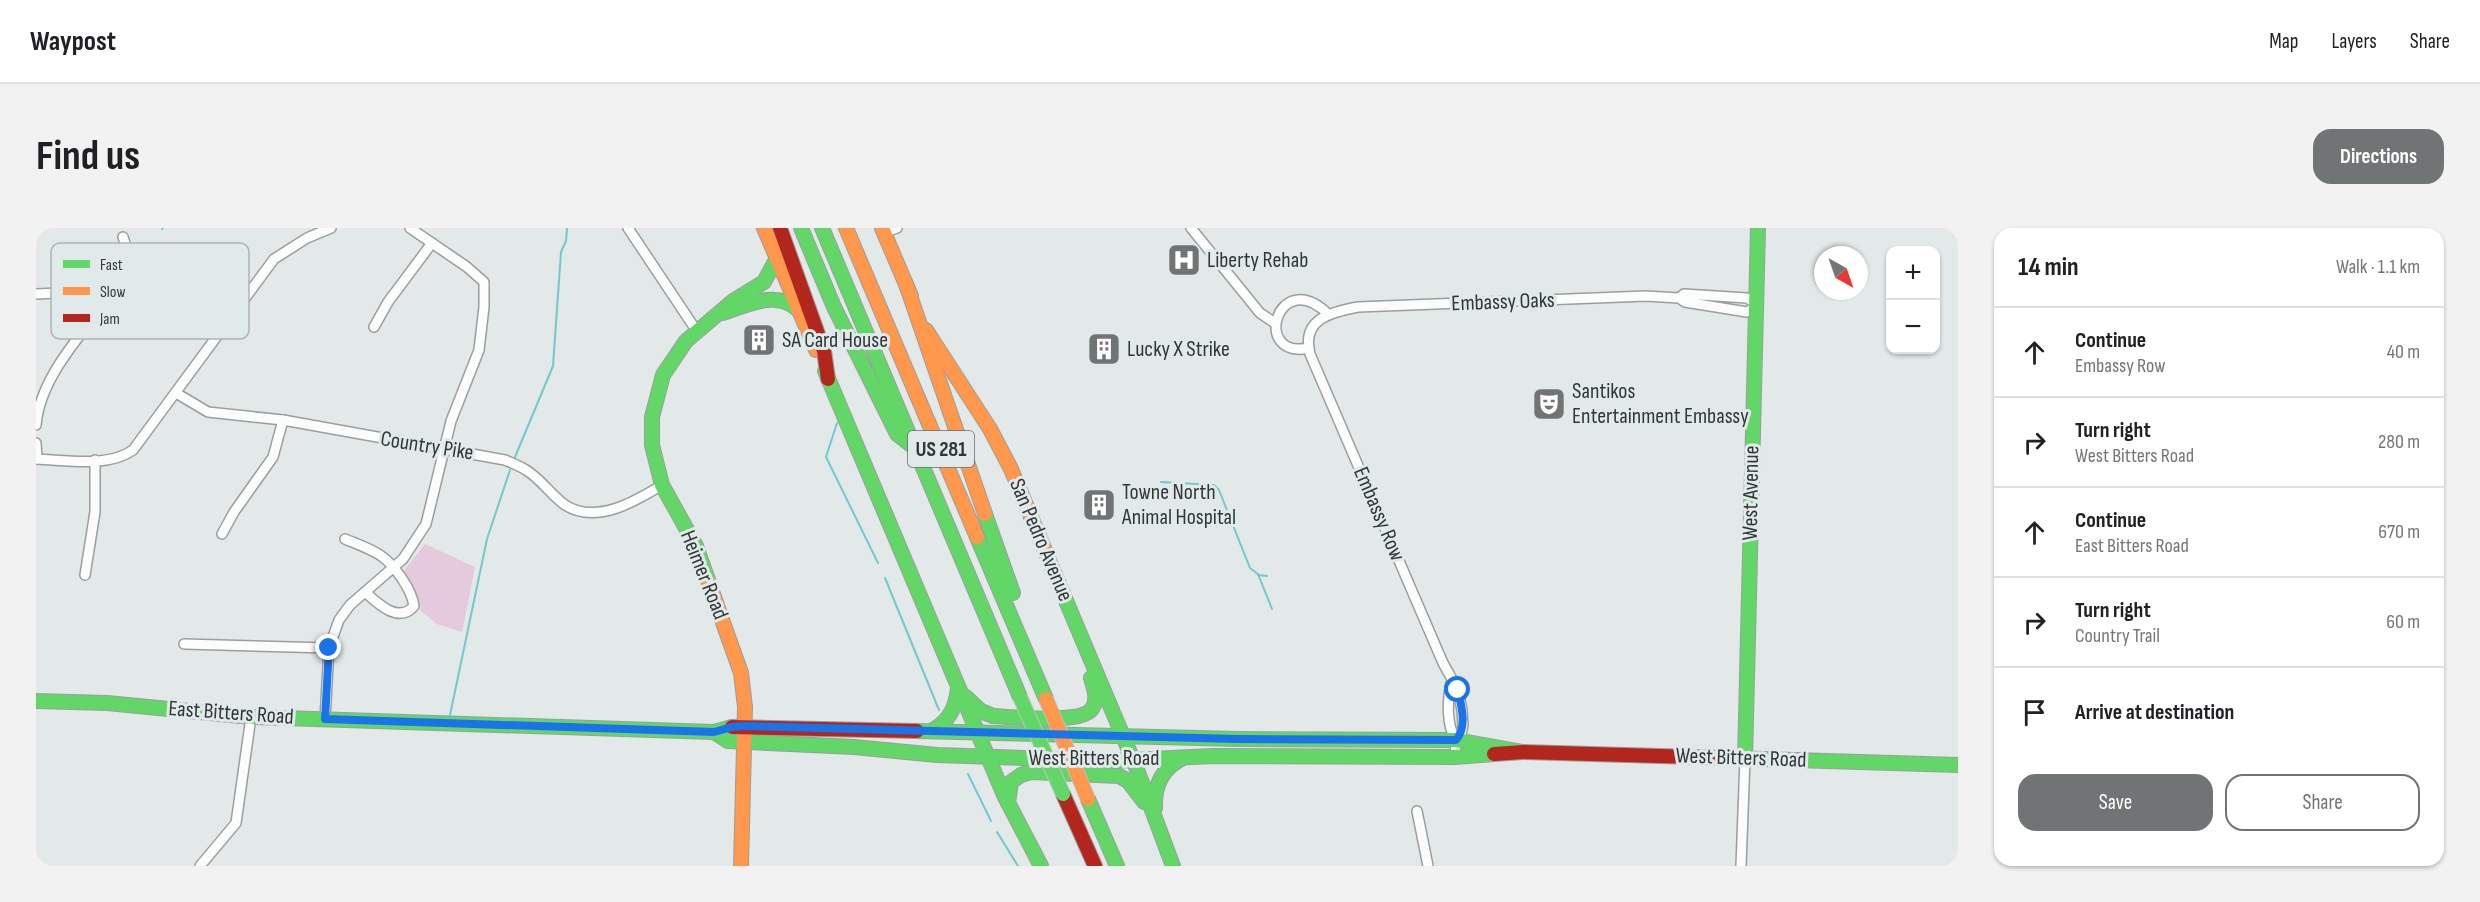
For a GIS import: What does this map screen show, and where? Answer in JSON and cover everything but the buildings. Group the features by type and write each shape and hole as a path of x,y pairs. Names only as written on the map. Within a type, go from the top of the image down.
{"main road":[{"path":"765,228 977,732 1008,803 1041,866"},
{"path":"780,228 824,351 828,379"},
{"path":"801,228 834,307 897,434 915,448"},
{"name":"US 281","path":"822,228 1020,697 1095,866"},
{"name":"US 281","path":"846,228 1117,866"},
{"name":"West Avenue","path":"1745,759 1752,423 1758,305 1758,228"},
{"name":"San Pedro Avenue","path":"888,230 907,287 933,343 1002,450 1133,759 1173,866"},
{"name":"Heimer Road","path":"741,866 745,707 741,673 696,546 662,485 652,445 654,404 669,362 696,330 764,282 777,258"},
{"path":"907,287 936,380 964,451 1015,600 1034,672"},
{"name":"Heimer Road","path":"721,313 778,299 789,302 800,313"},
{"path":"958,686 977,708 991,715 1078,717 1091,709 1095,700 1095,691 1088,671 1090,656"},
{"path":"933,730 954,712 958,686"},
{"name":"East Bitters Road","path":"36,701 107,703 250,717 714,732 744,726 1123,736"},
{"name":"East Bitters Road","path":"714,732 728,741 988,757"},
{"name":"West Bitters Road","path":"1123,736 1456,740 1523,752"},
{"name":"West Bitters Road","path":"988,757 1112,761 1188,756 1455,757 1523,752 1958,765"},
{"path":"1159,824 1154,801 1158,781 1172,763 1188,756"},
{"path":"1008,803 1011,782 1027,772 1113,775 1128,781 1159,824"}],"street":[{"path":"249,293 274,259 307,238 331,228"},
{"path":"325,719 329,648 335,630 345,612 412,549 426,524 451,421 479,350 483,326 484,282 467,267 410,228"},
{"path":"628,228 696,330"},
{"path":"1191,228 1260,313 1275,322"},
{"path":"123,237 124,243"},
{"path":"374,327 388,302 432,243"},
{"path":"36,294 51,293"},
{"name":"Embassy Oaks","path":"1328,314 1358,307 1647,297 1679,298 1685,302 1747,312 1758,305"},
{"path":"1309,301 1328,314 1312,327 1308,338 1309,348 1293,349 1285,345 1277,335 1275,322 1279,312 1288,303 1309,301"},
{"path":"36,425 39,407 52,375 79,339"},
{"path":"36,442 36,459 122,458 133,450 215,339"},
{"name":"Embassy Row","path":"1309,348 1452,681 1458,690 1462,710 1461,734 1456,740 1455,757"},
{"name":"Country Pike","path":"176,393 208,412 283,420 505,460 527,470 563,504 581,510 601,511 626,506 662,485"},
{"path":"222,534 234,512 268,465 277,448 283,420"},
{"path":"85,575 95,512 95,460"},
{"path":"345,539 381,555 413,599 414,606 408,613 402,614 381,607 365,592"},
{"path":"184,644 329,648"},
{"path":"200,866 236,823 250,717"},
{"path":"1741,866 1745,759"},
{"path":"1417,811 1428,866"}],"shaded area":[{"path":"425,544 475,567 462,632 437,624 421,611 420,604 403,572"}],"waterway":[{"path":"515,457 553,366 561,252 566,241 567,228"},
{"path":"837,423 826,457 878,563"},
{"path":"450,715 487,539 510,470"},
{"path":"1161,482 1214,485 1219,490 1250,568 1258,574 1272,609"},
{"path":"1258,575 1267,576"},
{"path":"885,578 939,710"},
{"path":"968,774 991,821"},
{"path":"997,832 1018,866"}],"traffic: fast":[{"path":"801,228 834,307 897,434 911,445"},
{"path":"822,228 1020,697"},
{"path":"1745,759 1758,228"},
{"path":"709,583 696,546 662,485 652,445 652,417 663,375 686,341 733,301 764,282 777,258"},
{"path":"723,313 751,303 771,300 789,303 797,309"},
{"path":"825,371 1004,795 1041,866"},
{"path":"985,514 1013,593"},
{"path":"977,537 1046,699"},
{"path":"1056,577 1136,767 1173,866"},
{"path":"966,697 981,711 993,716 1045,719 1073,717 1091,710 1095,703 1091,678"},
{"path":"933,730 944,722 951,712 958,688"},
{"path":"1020,697 1063,794"},
{"path":"36,701 107,703 251,717 714,732 732,727"},
{"path":"917,731 1237,739 1456,740 1523,752"},
{"path":"714,732 728,741 854,747 937,755 1112,761 1212,756 1455,757 1494,754"},
{"path":"1155,808 1156,792 1161,779 1170,767 1183,758"},
{"path":"1728,758 1958,765"},
{"path":"1008,803 1011,782 1031,772 1119,776 1128,781 1144,802"},
{"path":"1088,799 1117,866"}],"traffic: slow":[{"path":"764,228 816,350"},
{"path":"846,228 977,537"},
{"path":"882,228 911,296"},
{"path":"907,287 985,514"},
{"path":"926,330 990,429 1011,469 1056,577"},
{"path":"709,583 741,673 745,707 741,866"},
{"path":"1046,699 1088,799"}],"traffic: jam":[{"path":"780,228 824,351 828,379"},
{"path":"732,727 917,731"},
{"path":"1494,754 1523,752 1728,758"},
{"path":"1063,794 1095,866"}],"place":[{"name":"Liberty Rehab","path":"1184,260"},
{"name":"SA Card House","path":"759,340"},
{"name":"Lucky X Strike","path":"1104,349"},
{"name":"Santikos Entertainment Embassy","path":"1549,404"},
{"name":"Towne North Animal Hospital","path":"1099,505"}],"route":[{"path":"329,648 325,719 714,732 744,726 1237,739 1456,740 1461,734 1463,724 1458,690"}]}
